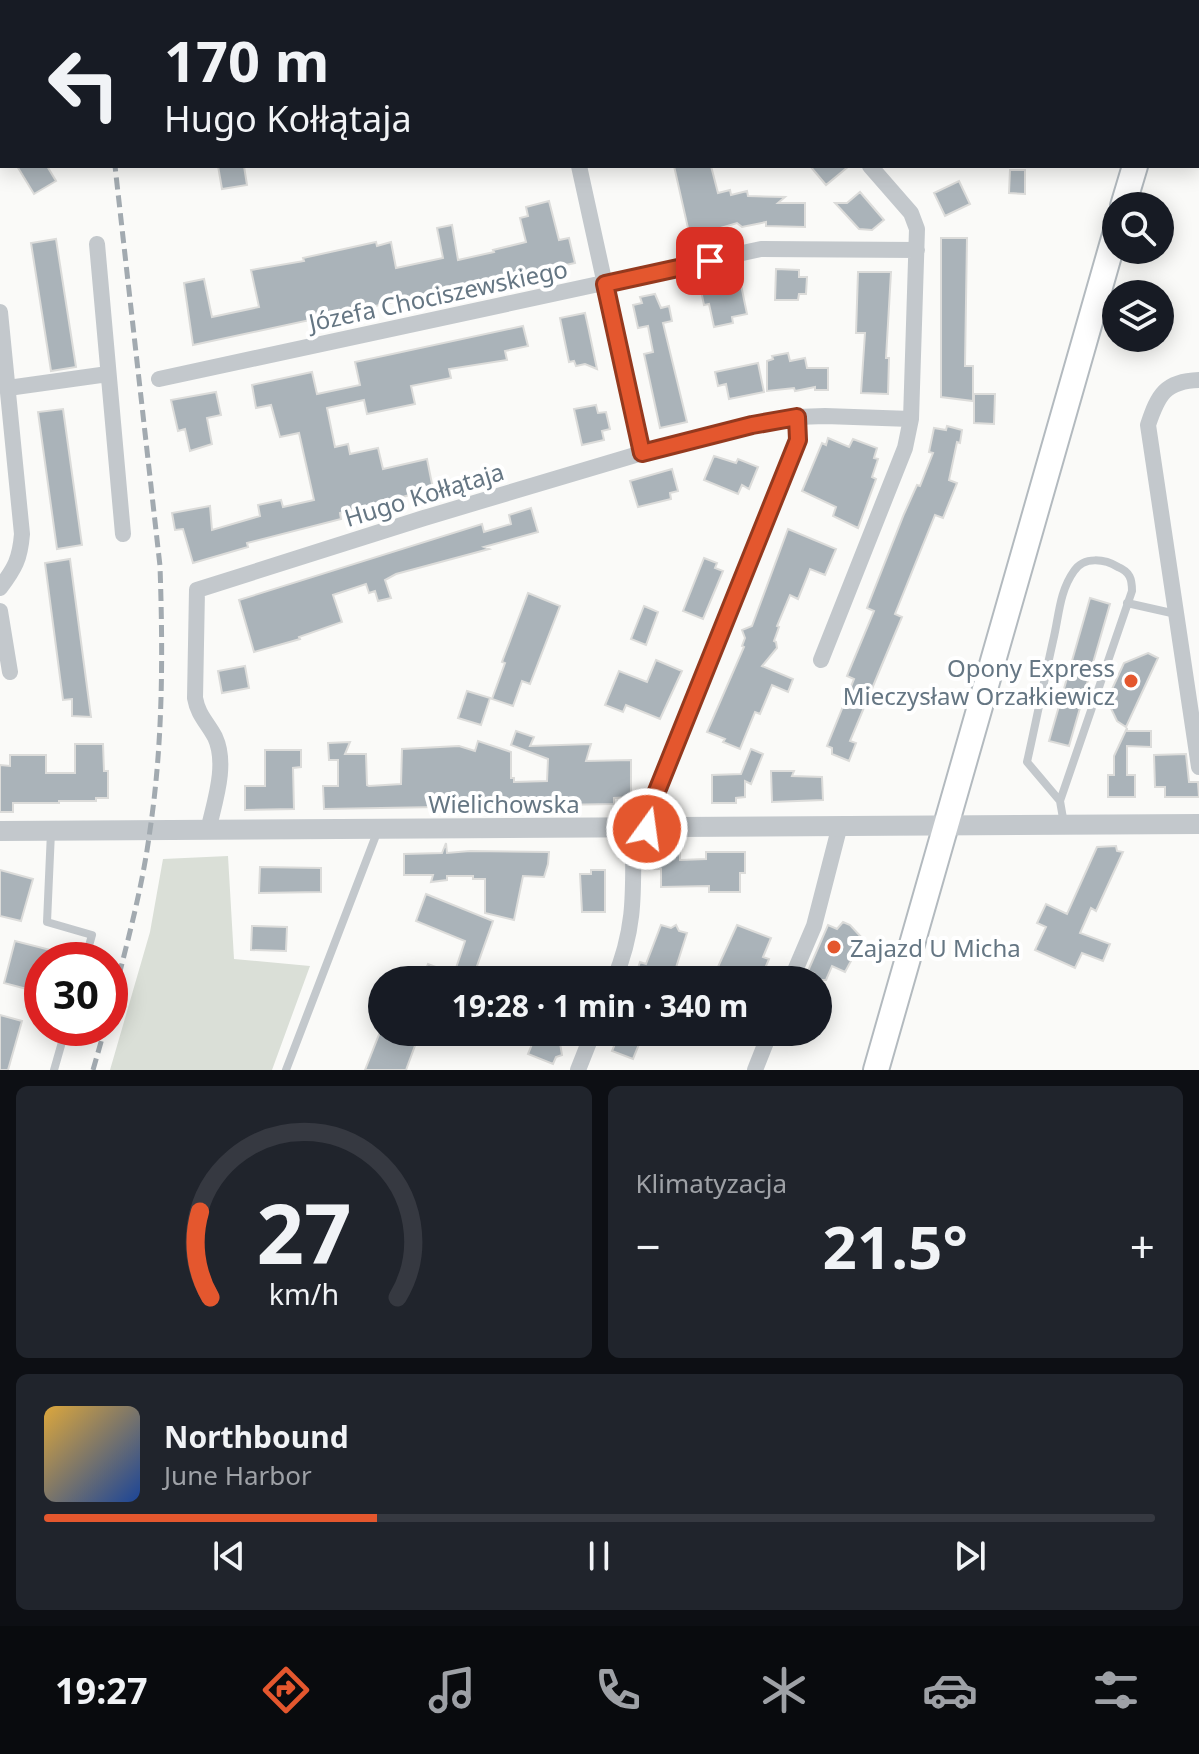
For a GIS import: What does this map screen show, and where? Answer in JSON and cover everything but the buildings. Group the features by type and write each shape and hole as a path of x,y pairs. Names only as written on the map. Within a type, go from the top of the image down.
{"main road":[{"path":"1127,192 1134,168"},
{"path":"876,1070 1106,264"}],"street":[{"path":"579,168 642,453"},
{"path":"821,660 905,448 911,419 917,229 911,213 872,168"},
{"path":"97,244 123,534"},
{"name":"Józefa Chociszewskiego","path":"159,379 775,248 917,250"},
{"path":"0,312 22,534 21,555 0,588"},
{"path":"8,388 108,374"},
{"path":"1199,380 1184,381 1157,398 1148,425 1199,767"},
{"path":"620,966 633,917 640,829 798,440 797,417"},
{"name":"Hugo Kołłątaja","path":"208,831 219,780 219,756 215,738 197,711 195,698 197,590 642,453 752,425 797,417 911,419"},
{"path":"0,611 10,672"},
{"name":"Wielichowska","path":"0,831 1199,824"},
{"path":"797,966 814,926 840,825"},
{"path":"578,1070 587,1046"},
{"path":"755,1070 764,1046"}],"lane":[{"path":"1060,801 1027,762 1055,635 1058,606 1075,568 1093,559 1124,569 1132,579 1132,591 1060,801 1064,825"},
{"path":"1127,603 1176,614"},
{"path":"286,1070 378,829"},
{"path":"51,831 47,922 92,935 90,942"},
{"path":"54,1070 61,1046"}],"shaded area":[{"path":"228,856 234,959 310,966 272,1070 110,1070 117,1046 128,1046 128,1008 150,932 163,859"}],"railway":[{"path":"115,168 160,566 162,665 154,797 147,853 128,942"},
{"path":"93,1070 100,1046"}],"place":[{"name":"Opony Express Mieczysław Orzałkiewicz","path":"1131,681"},
{"name":"Zajazd U Micha","path":"834,947"}],"route":[{"path":"647,829 653,801 798,440 797,417 642,453 605,284 710,261"}]}
